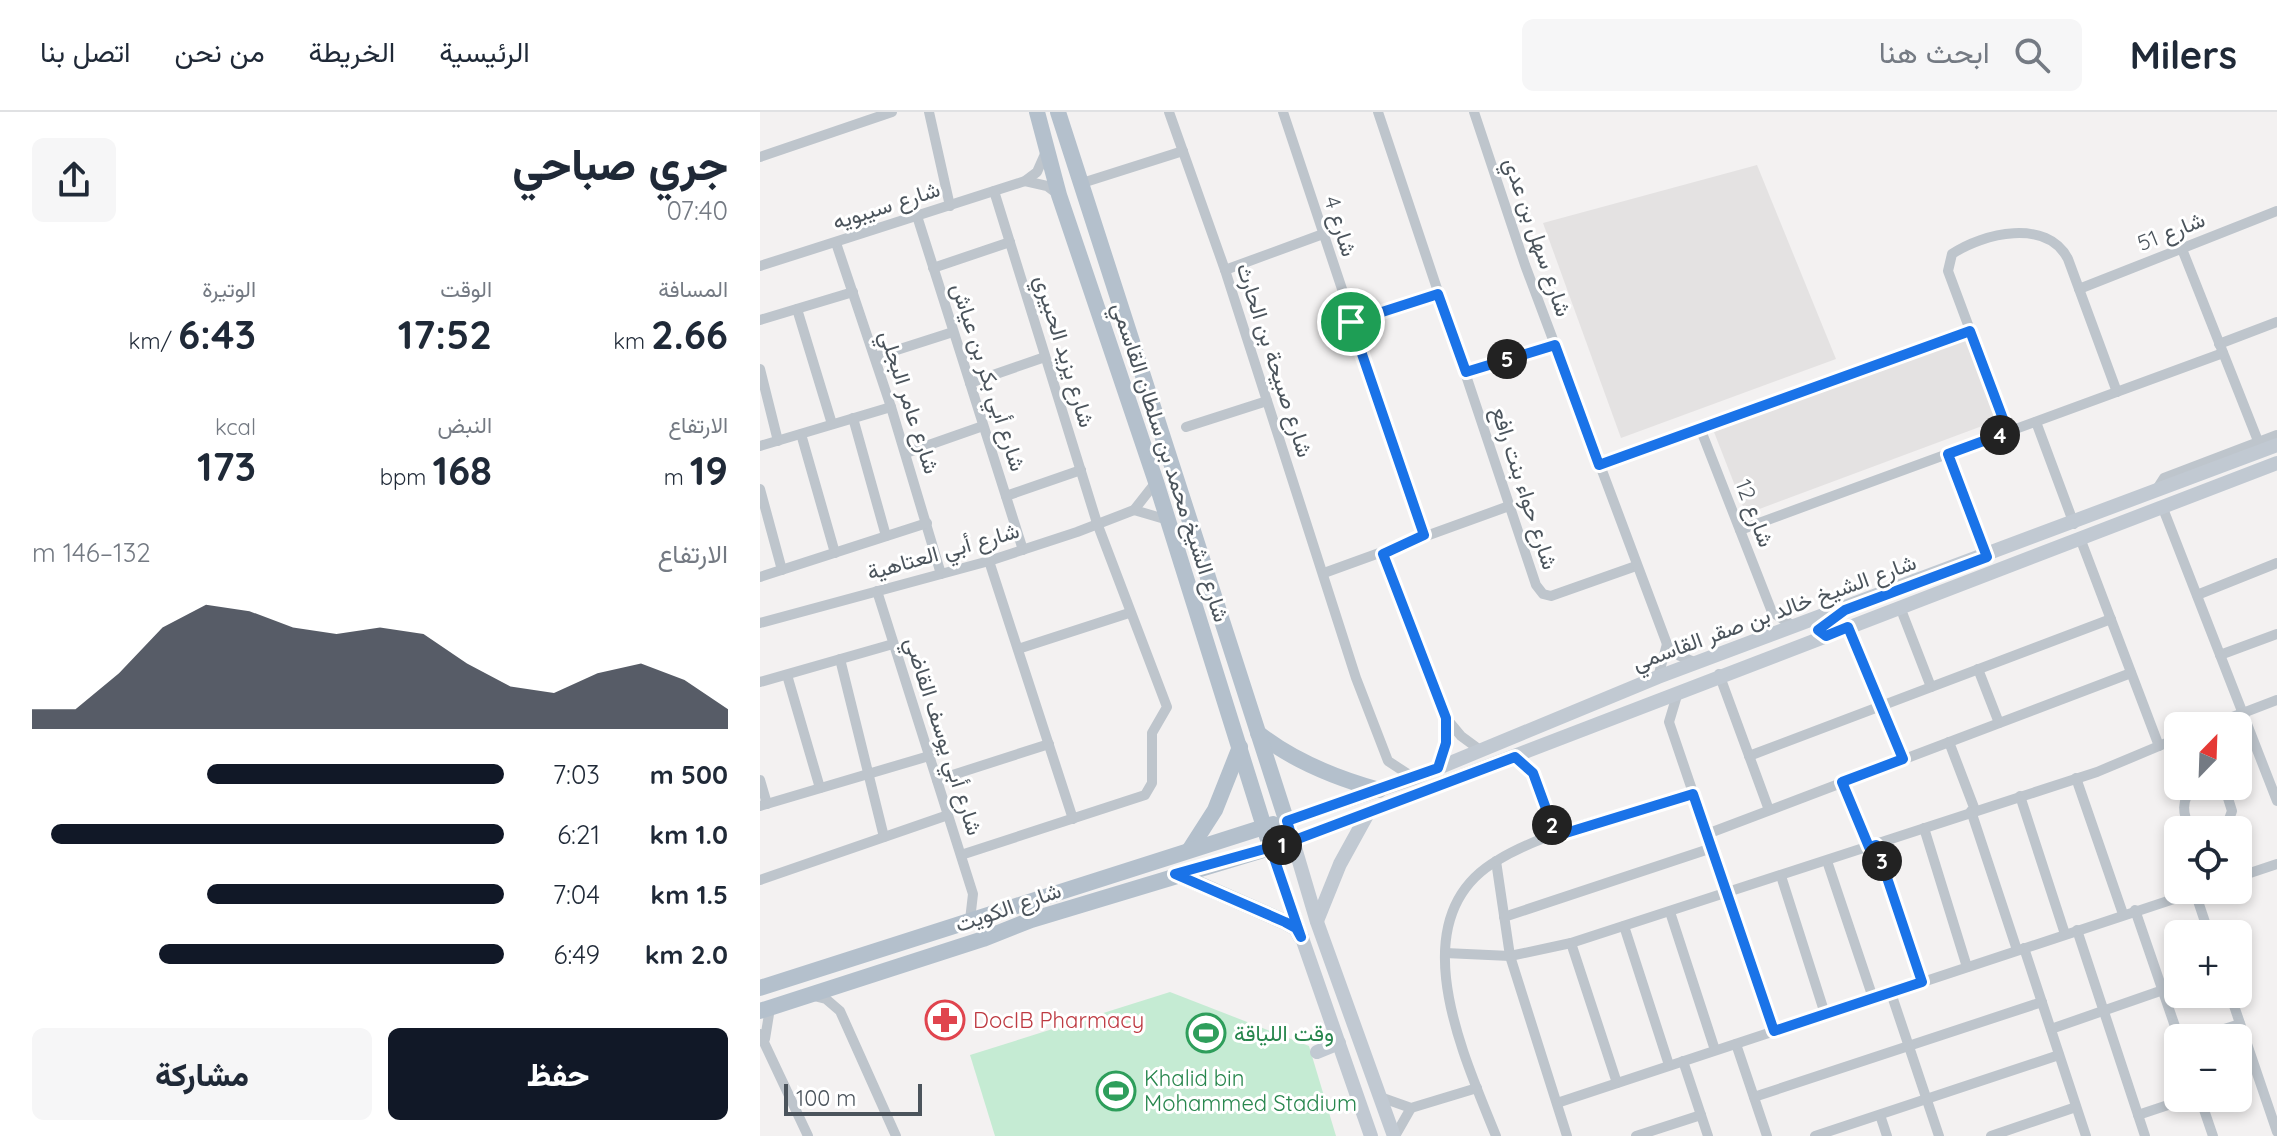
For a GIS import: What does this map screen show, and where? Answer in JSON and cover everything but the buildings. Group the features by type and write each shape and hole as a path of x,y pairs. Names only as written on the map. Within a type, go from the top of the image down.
{"main road":[{"name":"شارع الشيخ محمد بن سلطان القاسمي","path":"1037,112 1059,195 1156,482 1271,849"},
{"name":"شارع الشيخ محمد بن سلطان القاسمي","path":"1058,112 1293,841"},
{"name":"شارع الشيخ خالد بن صقر القاسمي","path":"1287,821 1414,778 1658,677 2155,493 2260,446 2277,445"},
{"name":"شارع الشيخ خالد بن صقر القاسمي","path":"1293,841 1515,757 1719,674 2277,463"},
{"path":"1826,636 1819,632 1820,625 1845,610"},
{"path":"1257,733 1298,759 1379,790"},
{"path":"1190,849 1222,796 1240,745"},
{"path":"1317,922 1340,864 1367,815"},
{"name":"شارع الكويت","path":"760,988 1190,849 1287,821"},
{"path":"1293,841 1317,922 1395,1136"},
{"name":"شارع الكويت","path":"765,1010 812,997 851,981 1175,874 1293,841"},
{"path":"1271,849 1371,1136"},
{"path":"1175,874 1285,922 1296,928 1301,937"},
{"path":"1317,1052 1339,1043"}],"street":[{"path":"760,157 892,112"},
{"path":"929,112 950,206"},
{"name":"شارع صبيحة بن الحارث","path":"1169,112 1225,270 1385,756 1395,769 1414,778"},
{"name":"شارع 4","path":"1283,112 1424,535"},
{"name":"شارع حواء بنت رافع","path":"1378,112 1536,585 1543,594 1551,596 1636,566"},
{"name":"شارع سهل بن عدي","path":"1474,112 1555,345 1667,644"},
{"path":"1025,181 1037,172 1046,151"},
{"path":"1079,184 1183,151"},
{"path":"1025,181 1047,186 1059,195"},
{"name":"شارع سيبويه","path":"760,266 1025,181"},
{"name":"شارع يزيد الحبيري","path":"994,191 1097,523 1129,613 1167,701 1165,713 1151,738 1151,788 1141,797 1073,819"},
{"name":"شارع 51","path":"2079,289 2277,211"},
{"name":"شارع أبي بكر بن عياش","path":"917,216 1023,550"},
{"path":"1225,270 1323,234"},
{"path":"2008,432 1948,271 1948,259 1956,251 1982,240 2010,235 2039,235 2063,250 2117,392"},
{"path":"933,268 1010,242"},
{"name":"شارع عامر البجلي","path":"836,243 906,453 941,574"},
{"path":"2182,249 2260,446 2277,435"},
{"path":"760,320 853,292"},
{"path":"1351,322 1438,294"},
{"path":"797,309 832,424"},
{"path":"1740,530 2117,392 2277,322"},
{"path":"1599,465 1970,331"},
{"path":"875,357 953,332"},
{"path":"1466,372 1555,345"},
{"path":"970,383 1045,357"},
{"path":"760,369 778,441"},
{"path":"1186,427 1267,401"},
{"path":"760,446 891,407"},
{"path":"853,418 886,536"},
{"path":"2036,422 2074,524"},
{"path":"906,453 983,426"},
{"name":"شارع 12","path":"1700,428 1772,612"},
{"path":"801,434 835,553"},
{"path":"1948,454 1987,557"},
{"path":"1006,496 1081,470"},
{"path":"1156,482 1134,510 1168,520"},
{"path":"760,489 782,570"},
{"path":"1324,573 1509,506"},
{"path":"2162,506 2243,712"},
{"name":"شارع أبي العتاهية","path":"760,623 989,561 1134,510"},
{"path":"760,577 927,523"},
{"path":"2080,538 2159,746"},
{"path":"1383,554 1446,718 1461,736 1480,750"},
{"path":"961,855 1073,819 989,561"},
{"path":"2197,595 2277,563"},
{"name":"شارع أبي يوسف القاضي","path":"877,591 973,894 970,920"},
{"path":"1900,607 1931,687"},
{"path":"1772,612 1783,623 1797,628"},
{"path":"1765,639 1772,612"},
{"path":"1018,649 1129,613"},
{"path":"1749,756 2111,619"},
{"path":"1848,627 1903,759"},
{"path":"2220,655 2277,634"},
{"path":"760,682 893,644"},
{"path":"1658,677 1667,644 1680,656 1697,663"},
{"path":"840,659 871,773 884,837"},
{"path":"1978,669 1999,723"},
{"path":"1707,834 2131,673"},
{"path":"1719,674 1769,810"},
{"path":"787,675 820,788"},
{"path":"1679,690 1671,705 1669,722 1774,1031"},
{"path":"2246,712 2277,700"},
{"path":"1644,704 1669,722"},
{"path":"1438,768 1446,743 1446,718"},
{"path":"2252,736 2276,798"},
{"path":"1949,742 2042,1002 2086,1136"},
{"path":"937,780 1049,744"},
{"path":"1445,953 1510,956 1571,943 2076,778 2164,744"},
{"path":"1533,773 1540,746"},
{"path":"760,780 764,805 929,756"},
{"path":"1515,757 1533,773 1556,836"},
{"path":"2076,778 2123,914"},
{"path":"1842,782 1873,846 1922,982"},
{"path":"1496,1136 1452,1010 1445,953 1449,922 1462,893 1496,861 1556,836 1693,794"},
{"path":"2020,796 2103,1011 2145,1136"},
{"path":"760,880 948,815"},
{"path":"1924,828 1967,967"},
{"path":"1504,917 1712,848"},
{"path":"1496,861 1510,956 1557,1103 1564,1135"},
{"path":"1827,861 1873,998"},
{"path":"2252,872 2277,864"},
{"path":"1781,876 1825,1014"},
{"path":"973,894 996,912"},
{"path":"1557,1103 2164,901"},
{"path":"2135,910 2174,1024"},
{"path":"1670,912 1715,1050"},
{"path":"1624,926 1669,1065"},
{"path":"1571,943 1617,1083"},
{"path":"851,981 841,998 840,1011 896,1136"},
{"path":"2051,1029 2163,990"},
{"path":"1891,993 1939,1136"},
{"path":"812,997 820,996 840,1011"},
{"path":"1754,1097 2042,1002"},
{"path":"2235,1008 2240,1024"},
{"path":"765,1010 763,1038 808,1136"},
{"path":"1736,1044 1767,1136"},
{"path":"1815,1136 2059,1055"},
{"path":"2252,1059 2277,1132"},
{"path":"1683,1061 1708,1136"},
{"path":"1379,1097 1411,1108 1477,1088"},
{"path":"2138,1115 2164,1106"},
{"path":"1991,1136 2076,1107"},
{"path":"1395,1136 1411,1108"},
{"path":"2205,1112 2213,1136"},
{"path":"1636,1136 1701,1115"},
{"path":"1880,1115 1887,1136"}],"shaded area":[{"path":"1757,165 1836,359 1621,438 1543,223"},
{"path":"1967,336 2001,419 1746,514 1714,432"}],"green space":[{"path":"1170,992 1309,1046 1336,1136 995,1136 970,1055"}],"place":[{"name":"DocIB Pharmacy","path":"945,1020"},
{"name":"وقت اللياقة","path":"1206,1033"},
{"name":"Khalid bin Mohammed Stadium","path":"1116,1091"}],"route":[{"path":"1438,294 1466,372 1555,345 1599,465 1970,331 2008,432 1948,454 1987,557 1845,610 1820,625 1818,630 1826,636 1848,627 1903,759 1842,782 1869,847 1876,845 1922,982 1774,1031 1693,794 1556,836 1533,773 1515,757 1367,815 1271,849 1301,937 1296,928 1285,922 1202,883 1175,874 1293,841 1287,821 1438,768 1444,753 1446,718 1383,554 1424,535 1351,322 1438,294"}]}
